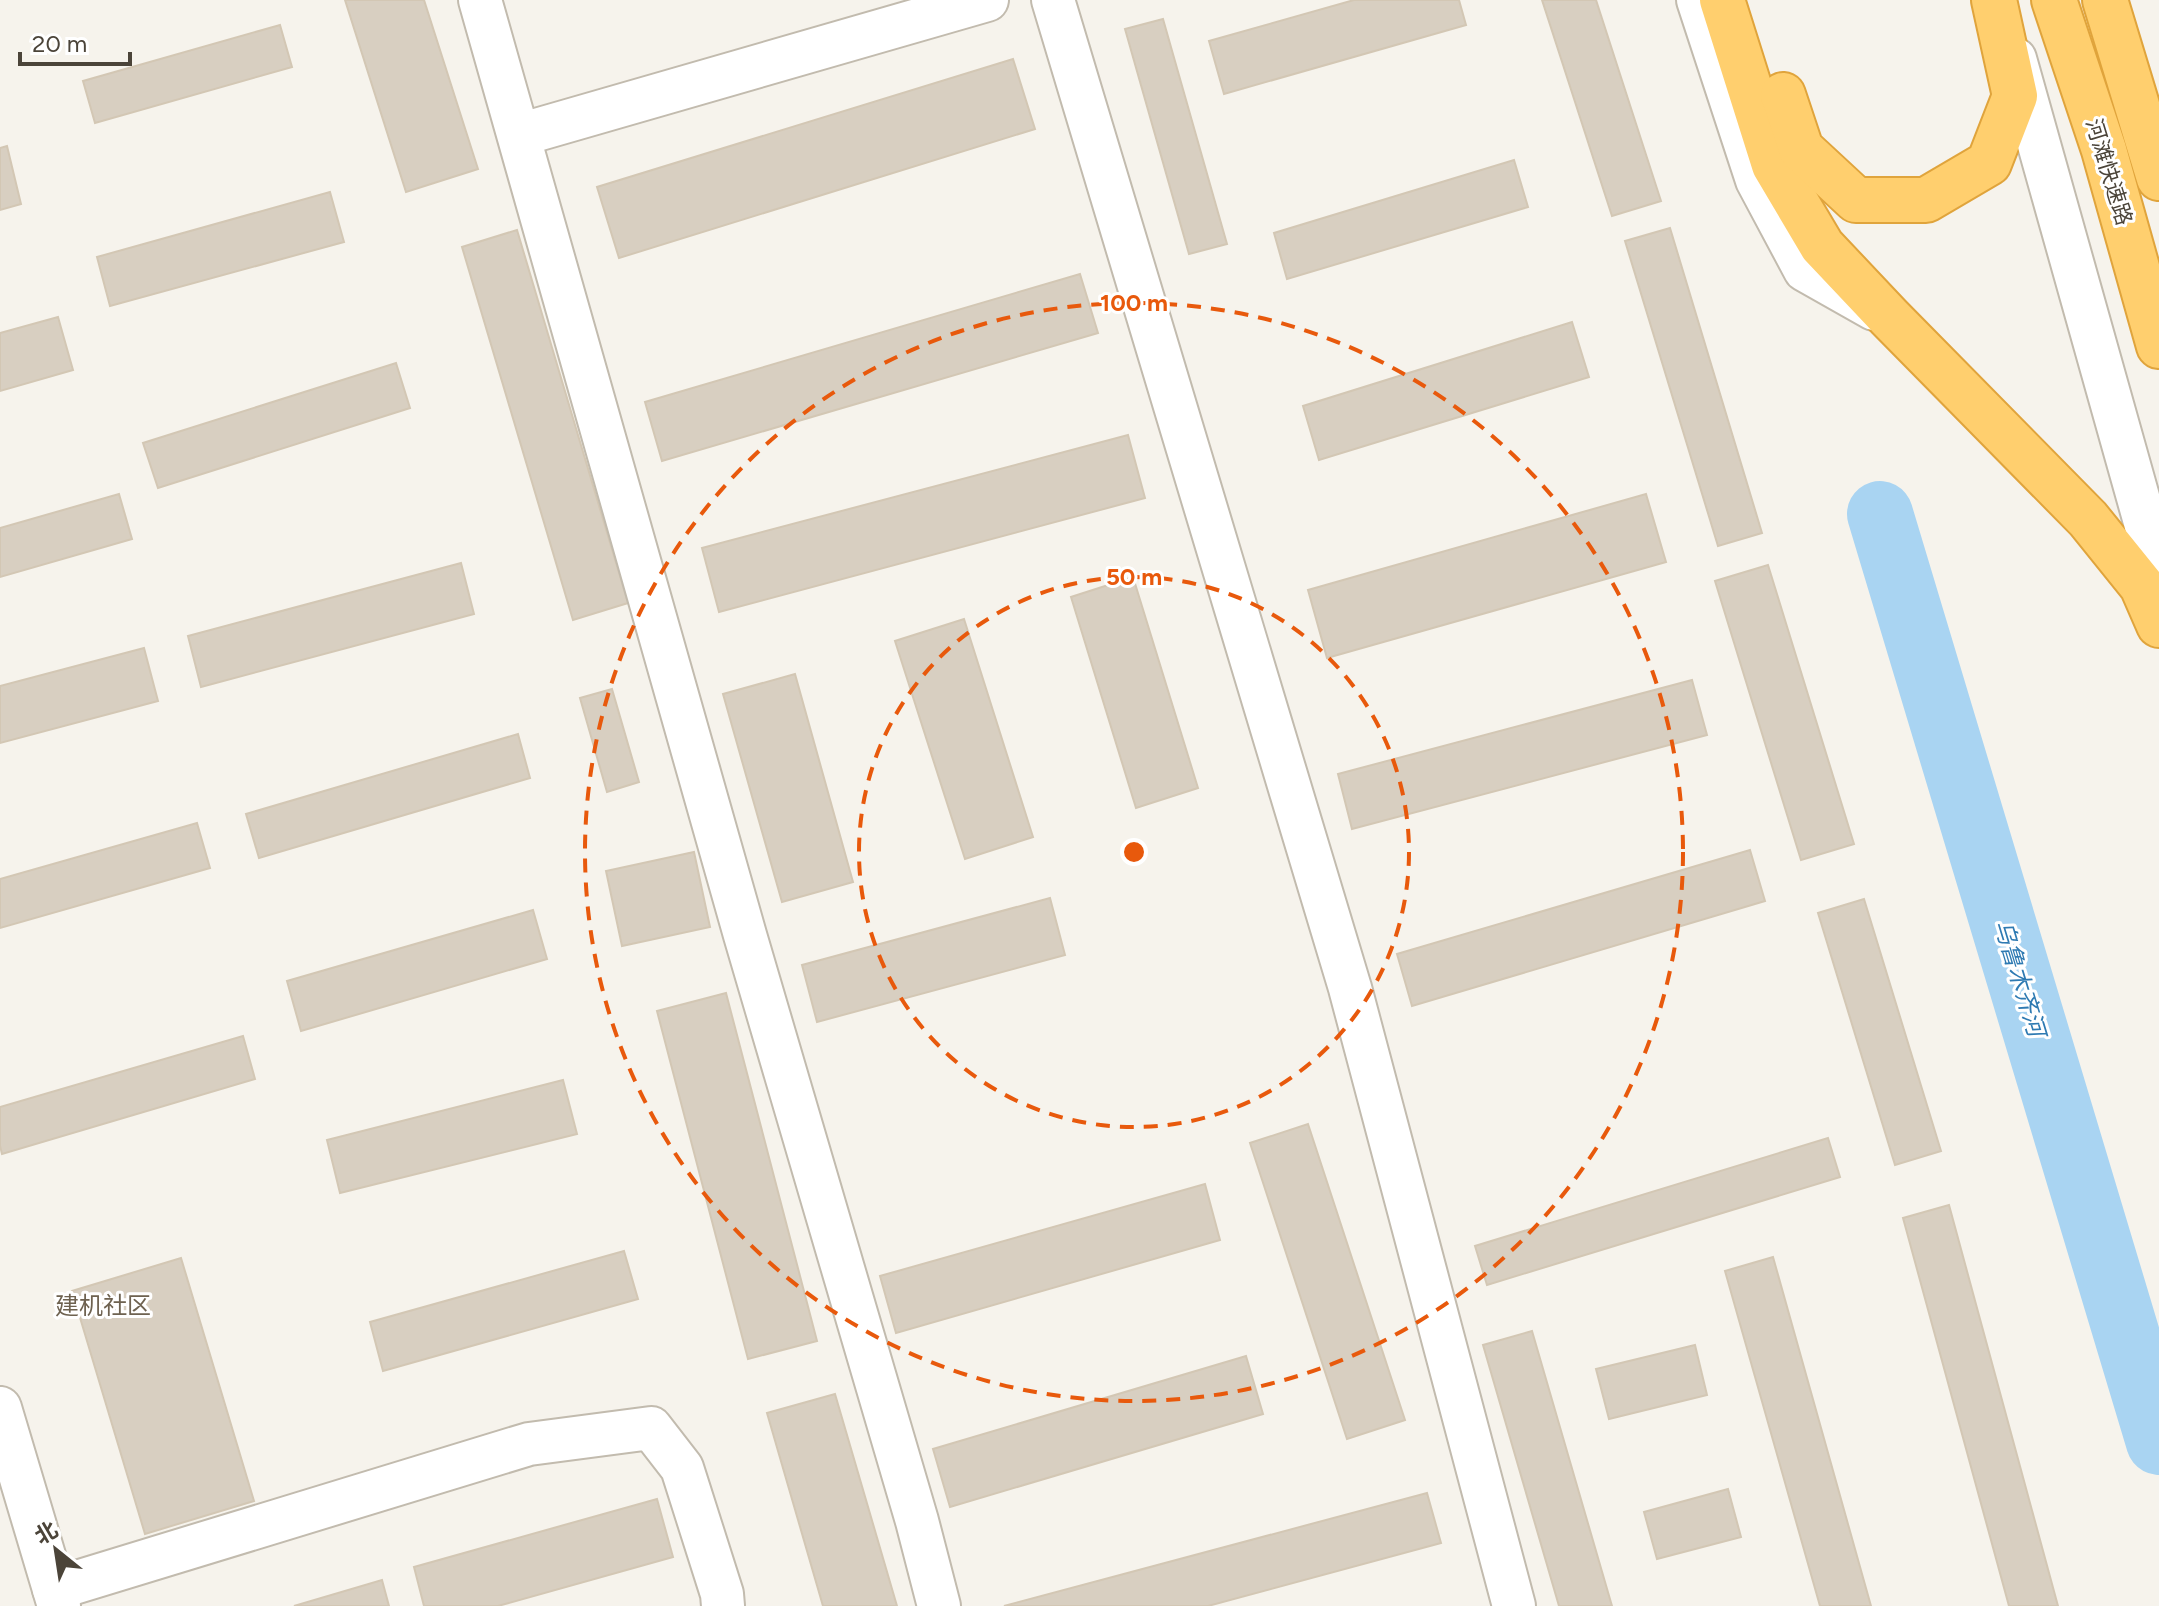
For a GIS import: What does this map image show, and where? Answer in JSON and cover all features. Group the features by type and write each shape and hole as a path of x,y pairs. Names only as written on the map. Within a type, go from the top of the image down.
{"highway":[{"path":"1722,0 1822,246 2088,519 2142,586 2159,625"},
{"path":"1752,0 1788,157 1856,200 1926,200 1989,163 2015,96 1996,0"},
{"name":"河滩快速路","path":"2054,0 2104,150 2159,346"},
{"name":"河滩快速路","path":"2105,0 2159,178"}],"street":[{"path":"480,0 939,1606"},
{"path":"519,135 987,0"},
{"path":"1053,0 1350,988 1514,1606"},
{"path":"1698,0 1757,180 1805,270 1889,317"},
{"path":"1996,0 2159,572"},
{"path":"0,1408 57,1598 529,1444 651,1428 682,1468 722,1594 723,1606"}],"building":[{"path":"345,0 424,0 478,169 406,192"},
{"path":"1354,0 1459,0 1466,25 1224,94 1209,41"},
{"path":"1542,0 1596,0 1661,201 1612,216"},
{"path":"1163,19 1227,244 1189,254 1125,29"},
{"path":"280,25 292,67 95,123 83,81"},
{"path":"1013,59 1035,129 619,258 597,187"},
{"path":"7,146 21,204 0,210 0,148"},
{"path":"1514,160 1528,207 1287,279 1274,233"},
{"path":"330,192 344,242 110,306 97,257"},
{"path":"1670,228 1762,533 1718,546 1625,241"},
{"path":"517,230 628,603 573,620 462,247"},
{"path":"1080,274 1098,333 662,461 645,402"},
{"path":"58,317 73,370 0,391 0,333"},
{"path":"1572,322 1589,377 1319,460 1303,406"},
{"path":"396,363 410,408 158,488 143,443"},
{"path":"1128,435 1145,498 719,612 702,548"},
{"path":"119,494 132,539 0,577 0,528"},
{"path":"1646,494 1666,562 1327,658 1308,590"},
{"path":"461,563 474,614 201,687 188,636"},
{"path":"1768,565 1854,844 1801,860 1715,581"},
{"path":"1133,577 1198,788 1136,808 1071,597"},
{"path":"964,619 1033,837 965,859 895,641"},
{"path":"144,648 158,701 0,743 0,686"},
{"path":"795,674 853,882 782,902 723,694"},
{"path":"1692,680 1707,735 1352,829 1338,774"},
{"path":"612,689 639,782 607,792 580,698"},
{"path":"518,734 530,778 259,858 246,814"},
{"path":"197,823 210,868 0,928 0,879"},
{"path":"1750,850 1765,901 1412,1006 1397,954"},
{"path":"694,852 710,927 622,946 606,871"},
{"path":"1050,898 1065,955 817,1022 802,965"},
{"path":"1864,899 1941,1151 1895,1165 1818,913"},
{"path":"533,910 547,959 301,1031 287,981"},
{"path":"726,993 817,1341 748,1359 657,1011"},
{"path":"243,1036 255,1079 2,1154 0,1107"},
{"path":"563,1080 577,1134 340,1193 327,1140"},
{"path":"1308,1124 1405,1420 1347,1439 1250,1143"},
{"path":"1828,1138 1840,1177 1487,1285 1475,1246"},
{"path":"1205,1184 1220,1240 896,1333 880,1276"},
{"path":"1949,1205 2058,1606 2009,1606 1903,1218"},
{"path":"624,1251 638,1299 383,1371 370,1322"},
{"path":"1773,1257 1871,1606 1820,1606 1725,1271"},
{"path":"181,1258 254,1501 145,1534 72,1291"},
{"path":"1532,1331 1612,1606 1559,1606 1483,1345"},
{"path":"1695,1345 1707,1395 1609,1419 1596,1369"},
{"path":"1246,1356 1263,1414 950,1507 933,1449"},
{"path":"835,1394 897,1606 823,1606 767,1413"},
{"path":"1728,1489 1741,1537 1657,1559 1644,1512"},
{"path":"1427,1493 1441,1543 1208,1606 1004,1606"},
{"path":"657,1499 673,1557 498,1606 424,1606 414,1567"},
{"path":"382,1580 389,1606 294,1606"}],"waterway":[{"name":"乌鲁木齐河","path":"1880,514 2159,1442"}],"district":[{"name":"建机社区","path":"103,1305"}]}
